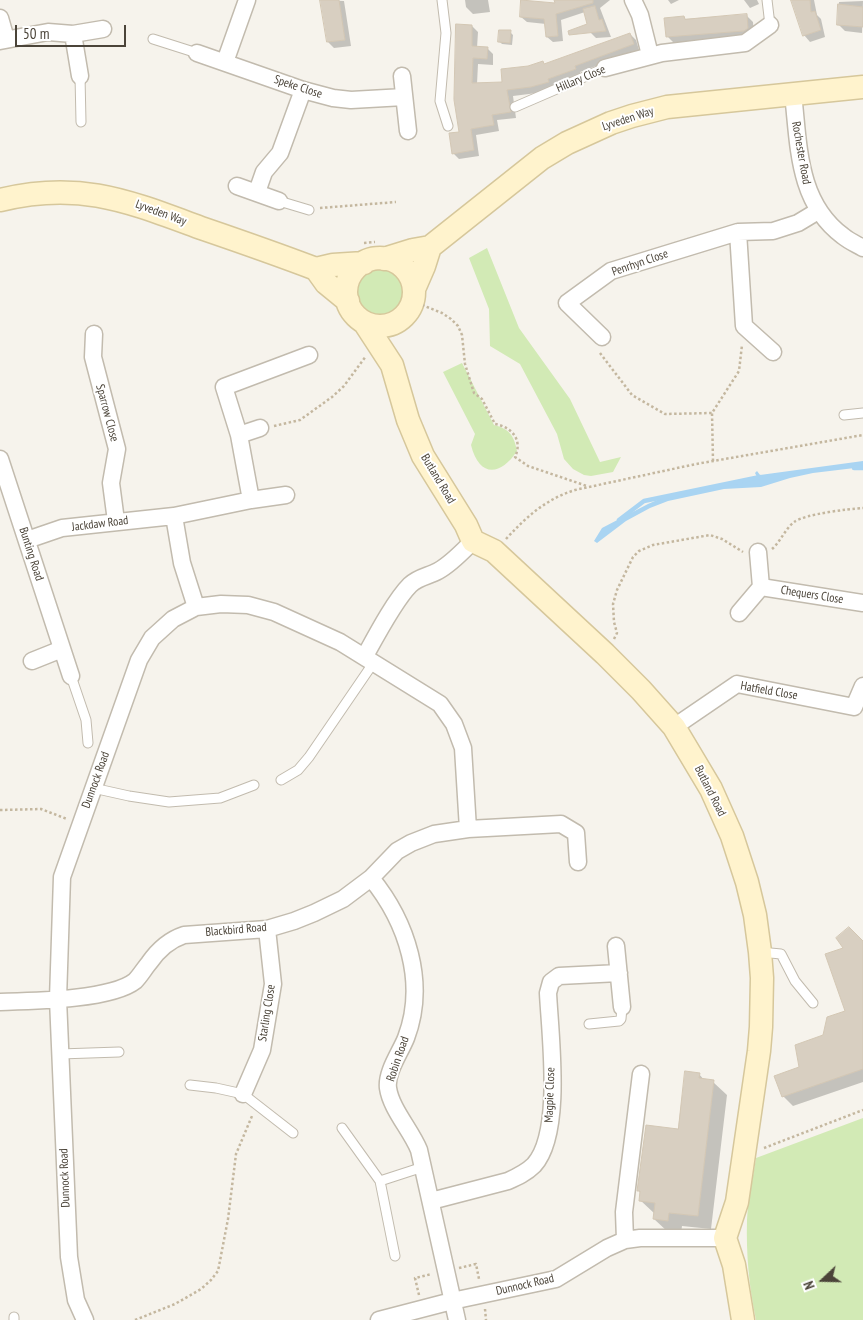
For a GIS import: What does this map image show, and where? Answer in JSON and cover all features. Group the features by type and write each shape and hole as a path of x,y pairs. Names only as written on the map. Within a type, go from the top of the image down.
{"street":[{"path":"225,62 247,0"},
{"path":"633,0 640,15 650,55"},
{"path":"0,18 3,40 48,32 73,34 103,29"},
{"name":"Hillary Close","path":"605,68 650,55 745,43 770,25"},
{"path":"73,34 80,76"},
{"name":"Speke Close","path":"197,52 303,90 333,98 351,100 404,97"},
{"path":"402,76 408,131"},
{"name":"Lyveden Way","path":"0,200 34,193 52,192 76,192 120,199 316,268 333,265 373,252 413,250 430,247 542,158 592,131 632,116 667,107 863,87"},
{"path":"257,192 264,172 280,153 303,90"},
{"name":"Rochester Road","path":"793,94 803,172 808,191 818,210 830,224 843,236 863,248"},
{"path":"237,186 278,201"},
{"name":"Penrhyn Close","path":"602,337 567,303 611,271 738,232 773,231 798,223 818,210"},
{"path":"738,232 744,326 773,352"},
{"path":"415,303 408,274 401,266 373,252 354,271 348,281 346,291 348,302 352,311 359,319 379,326 390,325 399,321 415,303 430,247"},
{"path":"316,268 326,283 348,302"},
{"name":"Butland Road","path":"392,365 397,341 415,303"},
{"name":"Butland Road","path":"364,322 380,343 392,365 408,420 423,456 466,525 473,541 494,551 605,654 674,727 711,789 732,836 747,882 755,915 762,978 761,1027 746,1151 738,1202 725,1238"},
{"name":"Sparrow Close","path":"94,334 93,357 117,449 111,482 116,521"},
{"path":"251,500 239,435 224,388 309,355"},
{"path":"239,435 260,428"},
{"name":"Bunting Road","path":"0,459 71,676"},
{"name":"Jackdaw Road","path":"27,540 62,528 174,516 251,500 286,495"},
{"path":"174,516 182,563 196,608"},
{"path":"468,829 463,748 454,724 440,704 370,659 401,595 411,584 420,578 436,572 448,564 473,541"},
{"path":"739,613 761,587 758,552"},
{"name":"Chequers Close","path":"761,587 863,603"},
{"name":"Dunnock Road","path":"85,1320 76,1300 69,1257 58,999 62,877 139,660 152,638 173,619 196,608 221,604 248,605 274,612 340,642 370,659"},
{"path":"32,661 62,649"},
{"name":"Hatfield Close","path":"674,727 737,684 854,707 863,686"},
{"name":"Blackbird Road","path":"0,1002 58,999 122,988 135,980 162,947 175,938 184,935 267,929 294,921 343,899 371,878 397,851 421,838 434,834 468,829 561,824 576,833 578,862"},
{"name":"Robin Road","path":"371,878 394,909 409,946 414,984 411,1020 406,1038 391,1072 388,1088 395,1106 413,1137 423,1167 457,1320"},
{"name":"Starling Close","path":"243,1094 262,1050 273,984 267,929"},
{"path":"616,946 622,1007"},
{"name":"Magpie Close","path":"431,1201 508,1181 520,1176 535,1164 545,1142 552,1111 548,993 552,982 559,976 619,973"},
{"path":"625,1240 624,1212 641,1074"},
{"name":"Dunnock Road","path":"379,1320 556,1279 607,1248 625,1240 640,1238 725,1238"},
{"path":"725,1238 734,1265 743,1320"}],"lane":[{"path":"442,0 446,33 440,100 448,126"},
{"path":"767,0 770,25"},
{"path":"152,38 197,52"},
{"name":"Hillary Close","path":"515,107 605,68"},
{"path":"80,76 81,122"},
{"path":"278,201 309,210"},
{"path":"844,415 863,413"},
{"path":"281,780 298,770 309,757 370,659"},
{"path":"71,676 86,720 88,743"},
{"path":"93,788 169,802 220,798 254,785"},
{"path":"760,952 781,954 795,981 813,1003"},
{"path":"589,1024 619,1021 621,1019 622,1007"},
{"path":"60,1054 119,1052"},
{"path":"190,1085 243,1094 293,1134"},
{"path":"342,1128 380,1181 395,1256"},
{"path":"380,1181 423,1167"}],"path":[{"path":"309,210 396,202"},
{"path":"415,303 442,313 451,318 458,326 462,335 465,364 474,393 482,399 495,424 505,426 513,431 518,450 515,457 528,466 588,487"},
{"path":"713,461 712,413 739,370 744,326"},
{"path":"602,337 600,354 632,395 665,414 712,413"},
{"path":"260,428 300,420 344,386 371,351"},
{"path":"494,551 524,520 542,505 562,494 713,461 863,435"},
{"path":"605,654 617,633 613,604 617,590 632,557 639,551 653,544 710,534 743,552 768,552 773,549 795,521 804,516 863,508"},
{"path":"0,810 41,809 80,824"},
{"path":"135,1320 160,1311 201,1289 218,1271 228,1219 236,1154 257,1104"},
{"path":"746,1151 755,1152 863,1110"}],"green space":[{"path":"487,248 519,328 570,399 600,462 621,457 613,472 591,476 584,475 573,469 564,459 557,434 520,364 490,346 489,309 469,258"},
{"path":"374,268 384,268 396,275 403,287 403,297 396,309 384,316 374,316 366,312 359,305 355,297 355,287 359,279 366,272"},
{"path":"462,363 494,425 507,431 514,441 517,451 504,466 497,469 485,468 475,456 471,445 475,434 443,372"},
{"path":"863,1118 863,1320 756,1320 751,1295 747,1220 756,1158"}],"water":[{"path":"863,461 863,467 813,473 761,487 724,489 668,501 626,521 597,543 594,541 602,528 664,497 750,480 757,477 755,473 757,471 760,475"}],"building":[{"path":"320,0 339,0 345,40 327,42"},
{"path":"521,0 555,3 554,0 593,0 593,3 556,14 558,36 546,37 544,19 520,17"},
{"path":"791,0 810,0 811,12 815,11 821,30 803,36"},
{"path":"838,4 863,7 863,27 837,25"},
{"path":"595,6 599,20 602,19 606,31 569,35 568,31 587,24 583,9"},
{"path":"747,14 748,28 744,31 666,37 664,18 684,16 685,19"},
{"path":"456,24 472,25 472,46 488,47 487,59 473,58 472,83 502,82 501,69 528,66 543,61 544,64 630,33 634,44 575,66 576,69 548,79 549,82 531,87 507,90 511,112 492,115 494,125 471,129 474,150 452,154 449,133 459,132 454,100"},
{"path":"499,30 511,30 510,43 498,42"},
{"path":"849,927 863,941 863,1069 782,1097 774,1076 799,1067 795,1045 823,1035 827,1017 845,1011 825,954 843,948 836,938"},
{"path":"685,1071 700,1073 699,1078 714,1080 698,1216 669,1213 668,1221 653,1219 655,1203 639,1201 640,1191 637,1191 646,1125 678,1129"}],"waterway":[{"path":"854,468 863,468"},
{"path":"619,520 644,501 760,477"}]}
